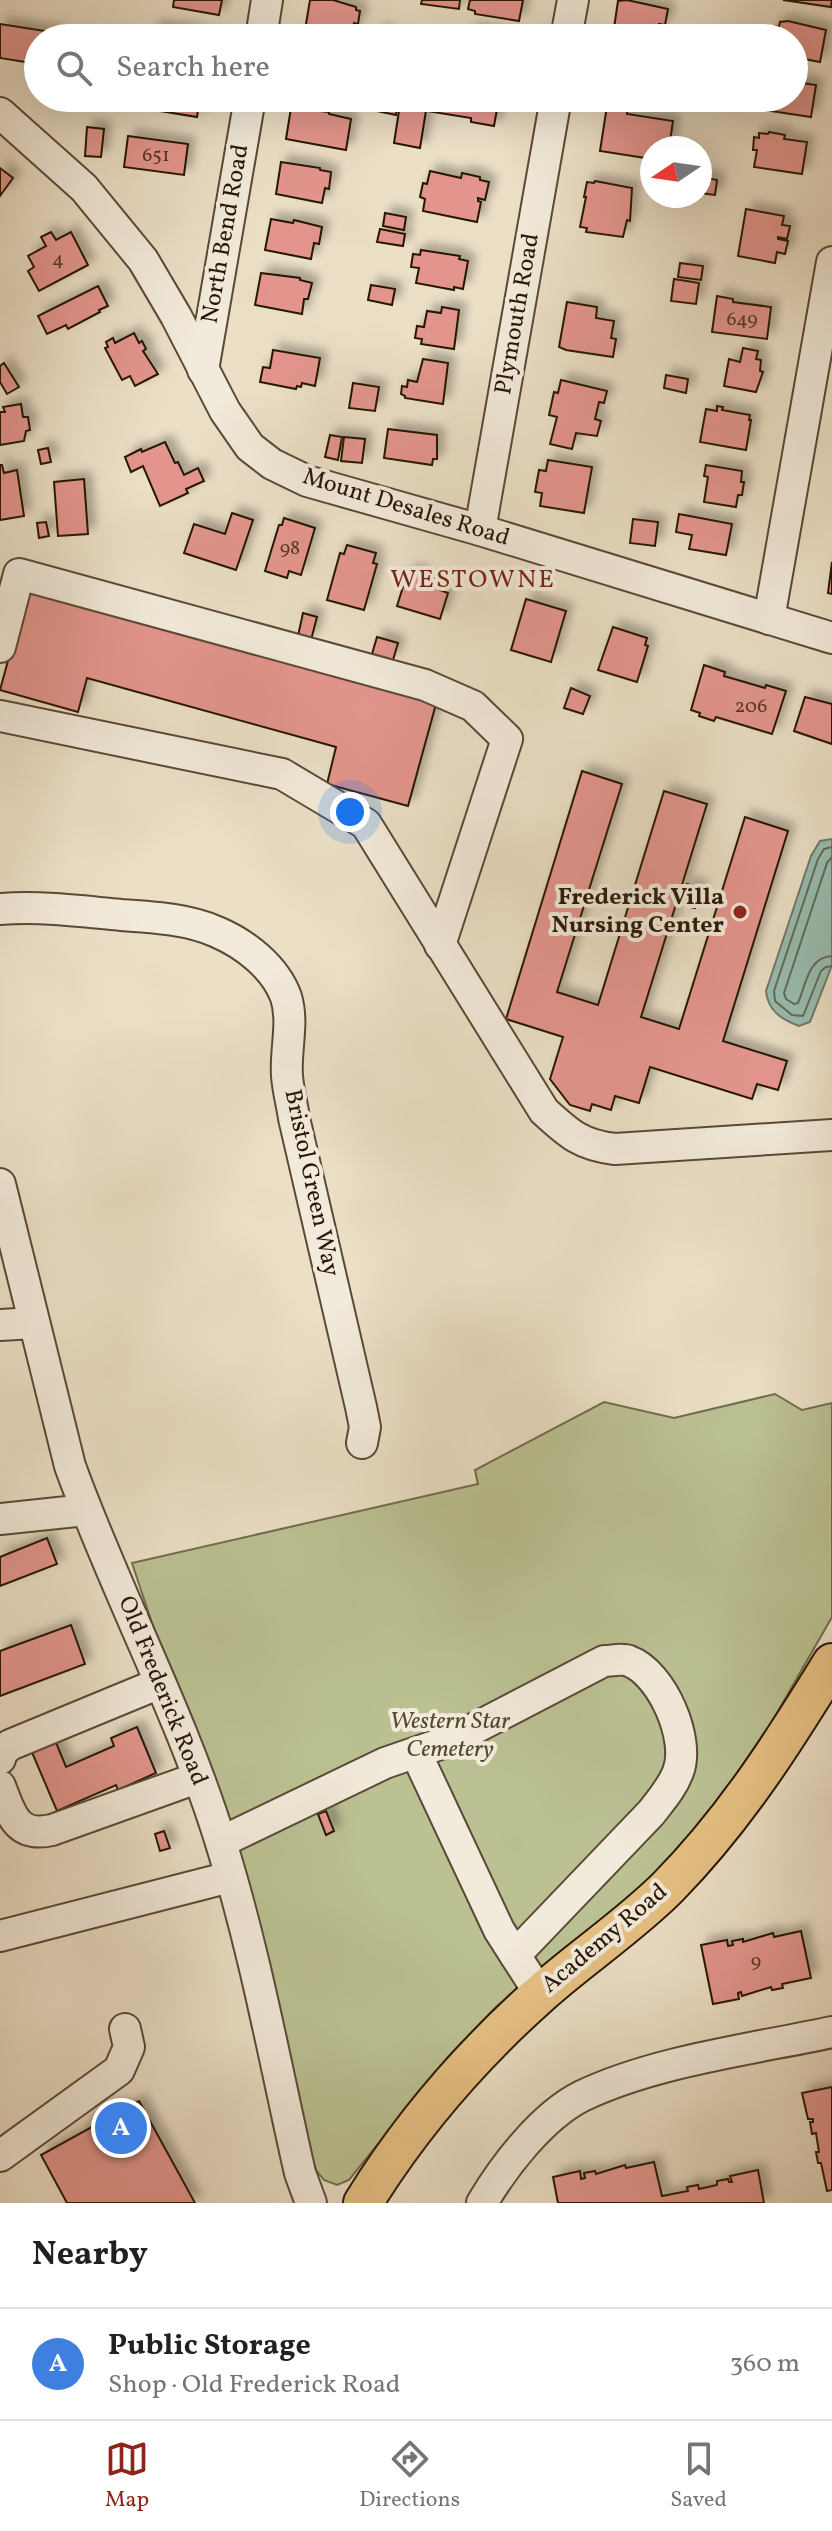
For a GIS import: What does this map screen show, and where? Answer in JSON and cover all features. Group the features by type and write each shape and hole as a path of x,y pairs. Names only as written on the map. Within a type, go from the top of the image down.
{"main road":[{"name":"Academy Road","path":"363,2203 413,2128 488,2043 540,1994 611,1938 667,1887 726,1823 775,1756 832,1663"}],"street":[{"path":"263,24 267,0"},
{"path":"569,24 573,0"},
{"name":"North Bend Road","path":"203,370 248,112"},
{"name":"Plymouth Road","path":"480,530 554,112"},
{"name":"Mount Desales Road","path":"0,113 84,188 127,239 176,316 225,411 250,447 272,464 307,481 480,530 832,638"},
{"path":"769,619 832,262"},
{"path":"0,647 19,574 425,685 473,706 507,739 440,945"},
{"path":"0,716 282,774 366,824 544,1111 568,1133 591,1146 615,1149 832,1135"},
{"name":"Bristol Green Way","path":"0,909 58,909 146,917 214,930 255,955 274,975 285,997 289,1016 287,1074 294,1118 361,1407 365,1427 362,1443"},
{"name":"Old Frederick Road","path":"0,1184 70,1466 160,1683 221,1842 244,1925 300,2173 311,2203"},
{"path":"0,1325 34,1323"},
{"path":"0,1519 86,1510"},
{"path":"221,1842 385,1763 452,1740 604,1661 627,1659 648,1672 665,1696 682,1751 679,1770 651,1813 515,1955"},
{"path":"0,1759 2,1752 10,1745 160,1683"},
{"path":"416,1753 499,1930 540,1994"},
{"path":"0,1786 17,1823 24,1829 36,1832 52,1830 197,1778"},
{"path":"0,1936 230,1877"},
{"path":"0,2156 119,2070 129,2047 125,2029"},
{"path":"482,2203 495,2181 534,2132 580,2097 639,2075 696,2059 832,2032"}],"green space":[{"name":"Western Star Cemetery","path":"775,1394 802,1410 832,1403 832,1617 758,1746 712,1811 665,1864 605,1919 497,2006 448,2057 349,2180 337,2185 324,2180 316,2170 168,1671 132,1563 478,1484 475,1470 604,1402 674,1418"}],"water":[{"path":"832,839 832,965 810,1022 799,1026 776,1013 769,1004 766,991 811,856 820,841"}],"building":[{"path":"174,0 222,0 219,15 173,7"},
{"path":"310,0 333,0 360,11 358,24 306,24"},
{"path":"422,0 460,0 459,9 421,4"},
{"path":"470,0 523,0 519,21 475,14 475,11 468,9"},
{"path":"627,0 668,9 665,24 615,24 618,1"},
{"path":"783,0 832,0 831,7"},
{"path":"0,24 24,28 24,62 0,58"},
{"path":"808,26 826,30 820,62 808,60"},
{"path":"808,84 816,85 811,117 777,112 808,112"},
{"path":"166,112 198,112 197,117"},
{"path":"290,112 329,112 351,119 346,150 286,139"},
{"path":"399,112 426,112 420,148 394,143"},
{"path":"433,112 496,112 494,126 471,122 471,118"},
{"path":"606,112 627,112 673,121 671,136 640,136 640,157 600,151"},
{"path":"87,127 104,129 101,157 85,156"},
{"path":"759,133 785,135 784,139 807,142 802,174 754,167 757,150 753,150 754,137 759,138"},
{"path":"128,136 188,144 184,175 124,167"},
{"path":"281,162 331,172 329,189 325,188 322,203 276,194"},
{"path":"0,168 13,178 0,196"},
{"path":"430,171 461,178 462,173 489,182 485,200 478,198 481,202 477,222 423,211 425,199 420,197"},
{"path":"712,179 717,180 715,195 712,195"},
{"path":"587,182 632,188 630,221 627,220 623,237 586,232 587,228 580,227"},
{"path":"746,209 784,216 782,225 790,226 787,239 778,237 788,241 785,254 777,252 775,263 738,256"},
{"path":"385,213 406,217 404,230 383,226"},
{"path":"271,219 293,223 294,220 322,227 319,244 314,243 311,259 265,250"},
{"path":"380,229 405,234 403,246 377,242"},
{"path":"51,232 56,240 71,232 88,265 39,291 28,271 34,267 28,256 46,246 41,237"},
{"path":"421,250 460,256 459,259 468,261 463,289 416,283 419,268 411,267 413,254 420,255"},
{"path":"680,263 703,266 701,280 678,277"},
{"path":"261,273 300,278 312,283 308,299 304,299 302,314 255,305"},
{"path":"674,279 699,283 696,304 671,301"},
{"path":"371,285 395,289 392,305 368,300"},
{"path":"98,286 108,306 68,329 66,325 47,334 38,316"},
{"path":"717,296 733,299 733,302 771,307 767,339 712,332"},
{"path":"567,302 597,307 596,318 614,321 611,338 616,339 613,357 559,347"},
{"path":"442,307 459,310 454,349 421,344 422,339 415,338 417,326 424,327 427,311 441,313"},
{"path":"134,333 139,343 142,341 146,349 143,351 158,374 135,386 130,376 122,380 105,348 108,347 106,342 113,338 115,343"},
{"path":"743,348 758,351 756,359 761,360 760,371 763,372 756,392 724,386 729,359 740,362"},
{"path":"273,350 320,358 315,386 302,383 296,389 260,382 263,367 270,368"},
{"path":"423,359 448,363 443,404 405,398 401,394 402,386 407,387 408,380 417,382"},
{"path":"4,363 19,387 7,394 0,382 0,366"},
{"path":"666,375 688,379 686,393 664,388"},
{"path":"561,380 607,391 604,403 599,402 595,419 601,421 597,436 576,433 572,449 550,444 557,417 549,415 554,392 558,393"},
{"path":"353,383 379,387 375,411 349,408"},
{"path":"21,404 30,430 26,431 24,441 0,445 0,412 5,412 3,407"},
{"path":"717,406 723,407 722,410 750,415 746,450 700,442 706,409 717,411"},
{"path":"388,429 437,435 437,459 433,459 432,465 384,458"},
{"path":"330,435 342,437 338,460 325,457"},
{"path":"344,437 365,439 362,463 341,461"},
{"path":"165,442 184,475 198,468 204,481 186,489 188,493 160,506 143,466 131,472 125,457"},
{"path":"48,448 51,462 41,464 38,450"},
{"path":"548,460 592,467 584,513 540,506 542,493 535,492 539,470 546,471"},
{"path":"0,465 4,473 17,470 24,516 0,520"},
{"path":"706,465 742,471 742,495 738,495 736,507 704,502 708,477 704,476"},
{"path":"84,479 88,534 58,536 54,482"},
{"path":"232,513 253,520 236,570 184,553 194,524 225,534"},
{"path":"679,514 732,524 726,555 689,549 692,535 676,532"},
{"path":"284,518 315,528 301,575 289,571 287,578 265,571"},
{"path":"633,519 658,522 655,546 630,543"},
{"path":"46,522 49,536 39,538 37,523"},
{"path":"347,545 376,553 373,563 377,564 364,610 327,600 340,553 344,554"},
{"path":"832,562 832,594 828,593"},
{"path":"412,571 421,574 419,579 441,585 440,590 448,593 440,619 397,606 407,574 411,575"},
{"path":"27,591 436,704 408,806 327,784 336,747 87,678 78,712 0,690"},
{"path":"526,599 566,611 551,662 511,650"},
{"path":"303,613 317,617 311,640 298,636"},
{"path":"613,627 647,638 645,645 648,646 637,682 598,670"},
{"path":"377,637 398,643 393,660 372,654"},
{"path":"704,665 725,672 724,676 786,691 772,734 716,717 714,721 691,710"},
{"path":"571,688 590,696 583,714 564,708"},
{"path":"805,697 832,704 832,744 794,731"},
{"name":"Frederick Villa Nursing Center","path":"582,771 622,784 557,992 598,1005 664,791 707,804 641,1017 679,1029 745,817 788,831 723,1041 787,1061 778,1090 757,1084 752,1099 650,1067 639,1103 615,1096 611,1110 592,1104 590,1111 570,1105 550,1079 563,1037 506,1019"},
{"path":"687,884 701,888 695,908 682,905"},
{"path":"47,1538 57,1564 0,1586 0,1557"},
{"path":"71,1625 85,1664 0,1696 0,1651"},
{"path":"137,1727 156,1773 118,1790 116,1785 57,1811 31,1750 55,1740 66,1767 114,1746 111,1738"},
{"path":"326,1811 334,1831 326,1835 318,1814"},
{"path":"164,1831 170,1848 160,1851 155,1834"},
{"path":"801,1931 811,1978 782,1984 783,1988 772,1990 771,1987 742,1996 741,1992 738,1993 739,1999 713,2004 701,1945 727,1940 728,1946 733,1945 732,1941 743,1939 743,1942 773,1933 774,1937"},
{"path":"832,2087 832,2190 827,2191 821,2163 818,2163 816,2133 812,2134 810,2122 813,2119 808,2119 802,2093"},
{"path":"139,2101 195,2203 67,2203 41,2155"},
{"path":"654,2162 662,2196 688,2191 687,2187 698,2185 699,2189 717,2185 717,2181 728,2179 732,2182 730,2176 758,2170 764,2203 558,2203 553,2177 580,2171 581,2179 585,2178 584,2173 595,2171 596,2174 625,2165 626,2168"}],"place":[{"name":"Frederick Villa Nursing Center","path":"740,912"},
{"name":"Public Storage","path":"121,2128"}],"district":[{"name":"WESTOWNE","path":"473,580"}]}
